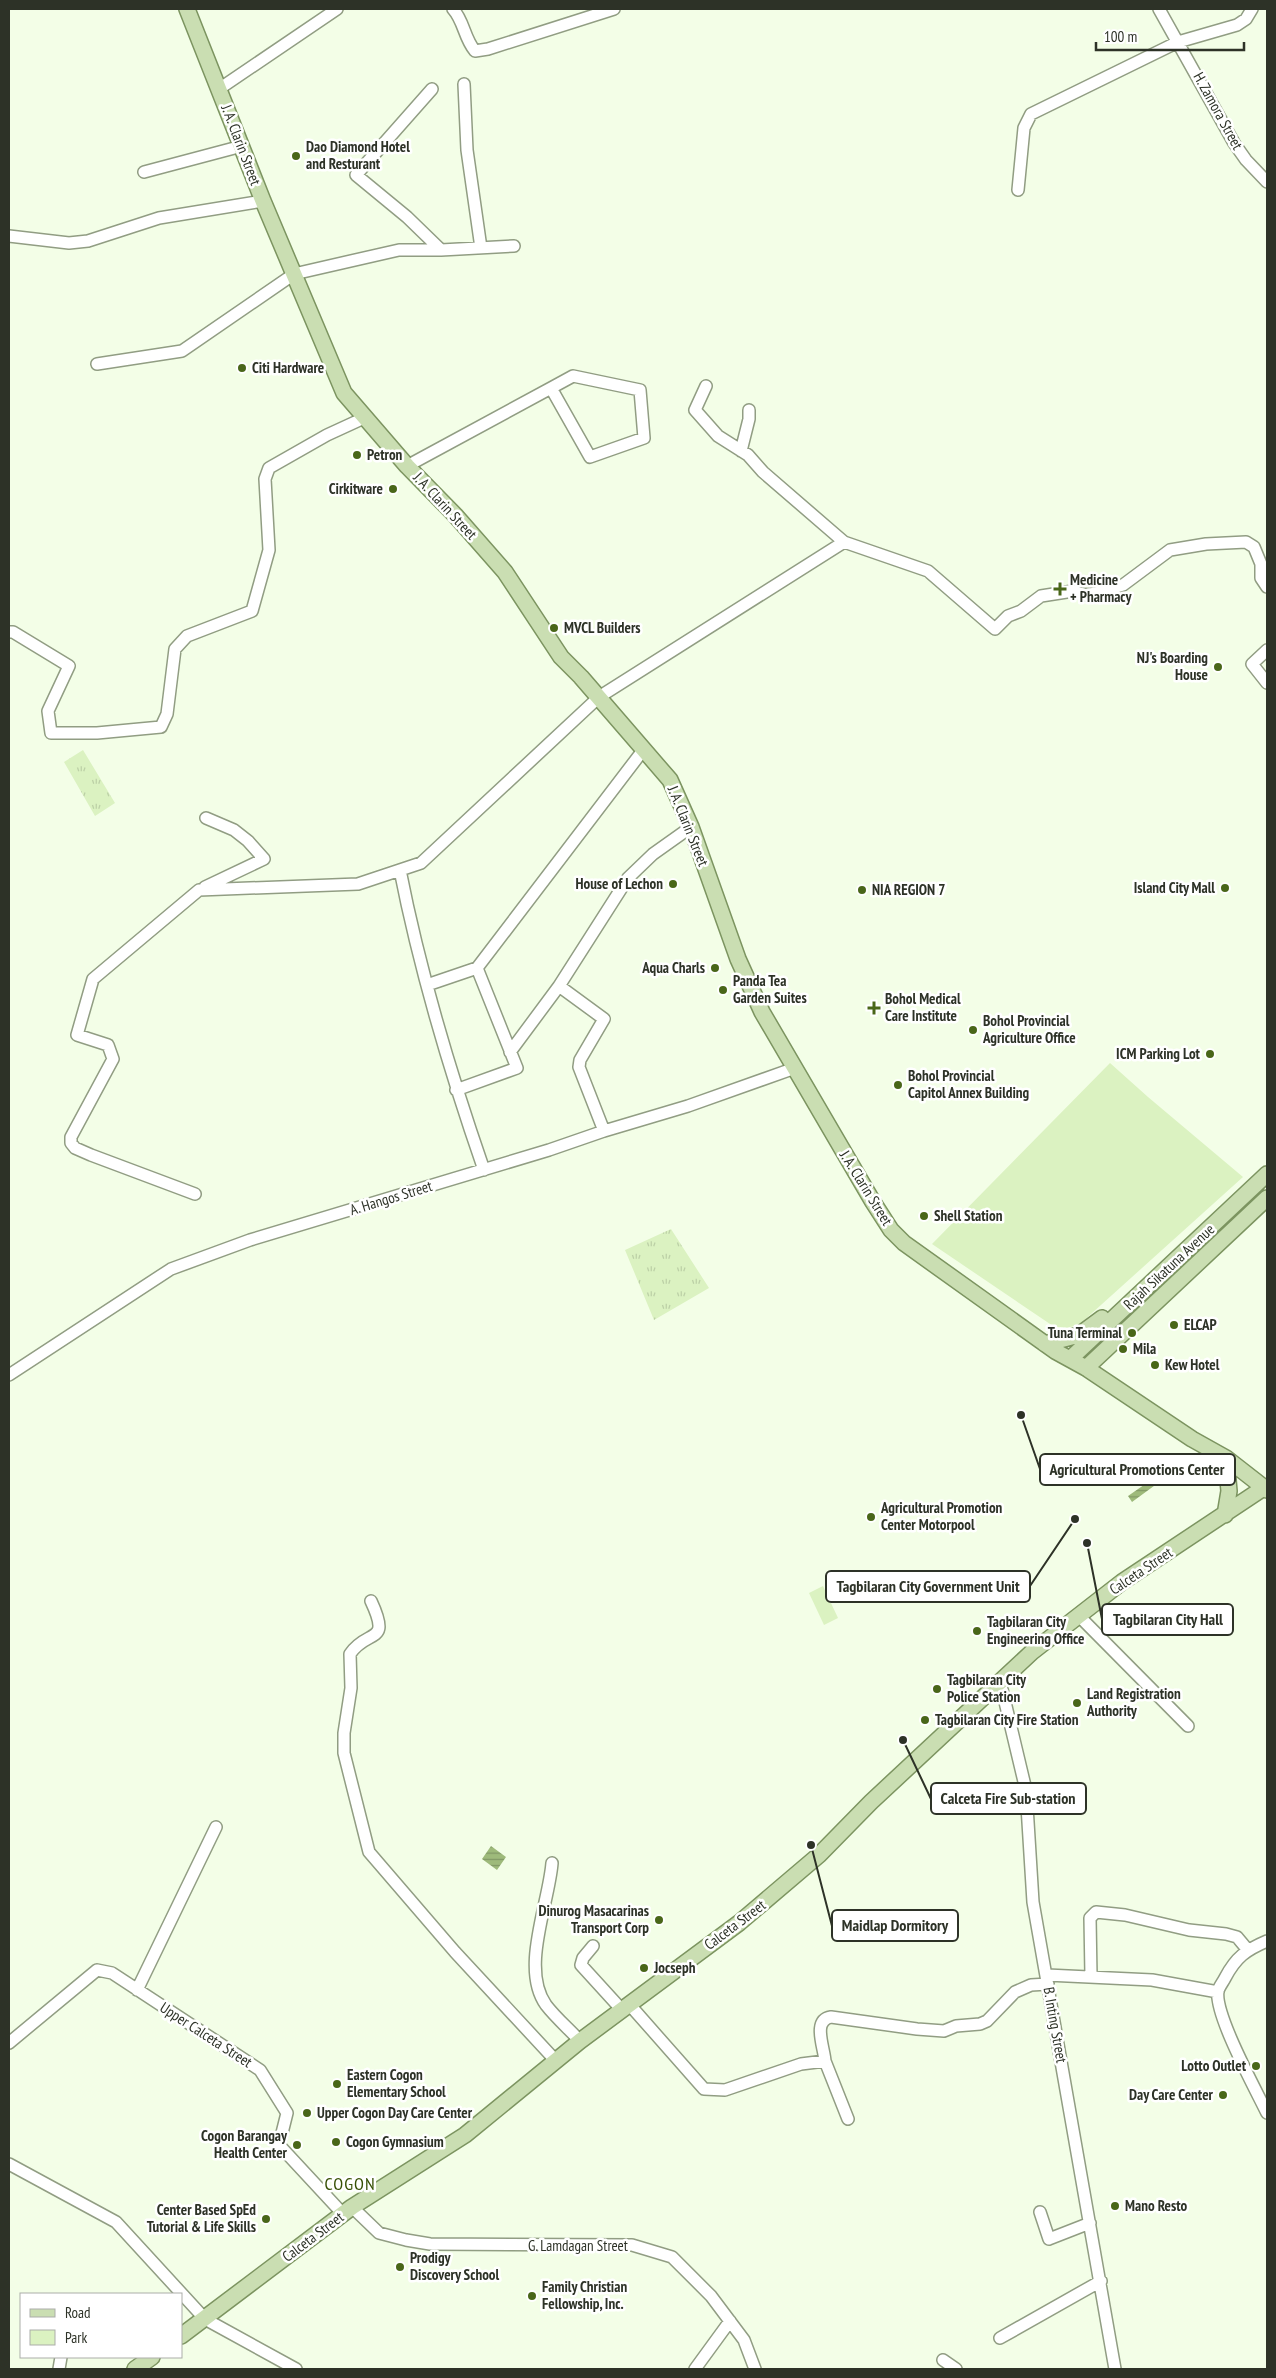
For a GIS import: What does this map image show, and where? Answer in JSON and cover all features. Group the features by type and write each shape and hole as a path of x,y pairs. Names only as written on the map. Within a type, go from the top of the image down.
{"main road":[{"name":"J. A. Clarin Street","path":"188,9 263,201 344,392 364,418 407,466 455,515 506,572 561,657 599,697 670,780 691,827 738,959 762,1012 891,1230 904,1243 1045,1344 1086,1368 1184,1434 1226,1458 1266,1487"},
{"name":"Rajah Sikatuna Avenue","path":"1070,1360 1267,1174"},
{"path":"1086,1368 1264,1201 1248,1192"},
{"path":"1045,1344 1079,1335 1105,1316 1122,1310"},
{"path":"1225,1515 1229,1491 1226,1458"},
{"name":"Calceta Street","path":"182,2335 348,2211 465,2135 580,2041 776,1894 1032,1652 1122,1582 1266,1487"},
{"path":"135,2369 151,2358"}],"street":[{"path":"219,89 337,9"},
{"path":"453,9 461,18 464,34 475,51 488,49 614,9"},
{"name":"H. Zamora Street","path":"1159,9 1234,143 1246,160 1267,182"},
{"path":"1018,190 1024,128 1031,114 1178,42 1237,25 1246,19 1252,9"},
{"path":"464,84 467,150 481,248"},
{"path":"432,89 356,175 407,217 441,250"},
{"path":"144,172 242,146"},
{"path":"9,236 69,243 88,240 159,218 263,201"},
{"path":"97,364 182,351 294,274 399,250 514,246"},
{"path":"407,466 573,376 640,390 644,438 590,457 551,388"},
{"path":"706,386 695,410 718,436 741,451 844,542 928,572 995,629 1008,616 1021,611 1040,596 1072,591 1086,595 1123,585 1170,550 1206,544 1246,542 1254,547 1261,564 1261,578 1267,587"},
{"path":"741,451 749,420 749,410"},
{"path":"9,632 13,632 69,666 48,711 50,733 97,733 161,727 167,714 175,649 187,636 252,611 269,550 265,479 270,468 327,435 364,418"},
{"path":"199,890 358,884 421,863 599,697 844,542"},
{"path":"1267,650 1252,664 1267,683"},
{"path":"428,985 476,968 644,749"},
{"path":"195,1194 91,1155 75,1148 71,1143 72,1137 113,1059 108,1045 77,1035 94,978 199,890 264,859 248,840 234,830 206,818"},
{"path":"510,1052 559,986 628,878 653,854 691,827"},
{"path":"400,870 411,925 456,1090 484,1170"},
{"path":"456,1090 517,1068 476,968"},
{"path":"559,986 604,1019 580,1060 579,1067 604,1131"},
{"name":"A. Hangos Street","path":"9,1375 171,1269 250,1240 484,1170 688,1106 795,1068"},
{"path":"371,1601 380,1625 379,1630 373,1637 350,1654 351,1688 344,1734 349,1774 369,1852 455,1952 556,2061"},
{"path":"1079,1616 1188,1726"},
{"name":"B. Inting Street","path":"1000,1681 1026,1790 1033,1902 1115,2369"},
{"path":"137,1990 216,1827"},
{"path":"552,1863 550,1884 537,1942 536,1968 540,1992 546,2004 580,2041"},
{"path":"1091,1976 1090,1918 1096,1912 1125,1916 1189,1930 1226,1934 1237,1937 1247,1949"},
{"path":"1267,1941 1247,1949 1232,1965 1218,1992 1221,2011 1267,2113"},
{"path":"593,1946 583,1958 581,1965 626,2007 704,2089 725,2090 801,2064 825,2061"},
{"name":"Upper Calceta Street","path":"9,2043 96,1970 112,1974 260,2070 287,2113 279,2145 348,2211"},
{"path":"848,2119 825,2061 824,2047 820,2036 822,2021 825,2018 944,2031 956,2026 980,2024 987,2021 1015,1992 1047,1979 1091,1976 1152,1980 1218,1992"},
{"path":"9,2164 116,2222 181,2293"},
{"name":"G. Lamdagan Street","path":"348,2211 379,2233 406,2240 439,2244 632,2245 672,2257 711,2296 730,2321 744,2340 755,2369"},
{"path":"1040,2212 1049,2239 1090,2223"},
{"path":"1000,2338 1101,2281"},
{"path":"182,2294 205,2319 296,2369"},
{"path":"695,2369 730,2321"},
{"path":"943,2360 956,2369"}],"green space":[{"path":"83,750 115,803 95,816 64,762"},
{"path":"1110,1063 1243,1177 1081,1323 1067,1328 1057,1327 932,1244"},
{"path":"671,1229 709,1288 654,1320 625,1250"},
{"path":"823,1586 838,1618 824,1625 809,1593"}],"shaded area":[{"path":"1162,1468 1169,1478 1160,1485 1158,1483 1132,1502 1128,1496 1154,1478 1153,1475"},
{"path":"491,1846 506,1857 497,1870 482,1859"}],"place":[{"name":"Dao Diamond Hotel and Resturant","path":"296,156"},
{"name":"Citi Hardware","path":"242,368"},
{"name":"Petron","path":"357,455"},
{"name":"Cirkitware","path":"393,489"},
{"name":"Medicine + Pharmacy","path":"1060,589"},
{"name":"MVCL Builders","path":"554,628"},
{"name":"NJ's Boarding House","path":"1218,667"},
{"name":"House of Lechon","path":"673,884"},
{"name":"Island City Mall","path":"1225,888"},
{"name":"NIA REGION 7","path":"862,890"},
{"name":"Aqua Charls","path":"715,968"},
{"name":"Panda Tea Garden Suites","path":"723,990"},
{"name":"Bohol Medical Care Institute","path":"874,1008"},
{"name":"Bohol Provincial Agriculture Office","path":"973,1030"},
{"name":"ICM Parking Lot","path":"1210,1054"},
{"name":"Bohol Provincial Capitol Annex Building","path":"898,1085"},
{"name":"Shell Station","path":"924,1216"},
{"name":"ELCAP","path":"1174,1325"},
{"name":"Tuna Terminal","path":"1132,1333"},
{"name":"Mila","path":"1123,1349"},
{"name":"Kew Hotel","path":"1155,1365"},
{"name":"Agricultural Promotions Center","path":"1021,1415"},
{"name":"Agricultural Promotion Center Motorpool","path":"871,1517"},
{"name":"Tagbilaran City Government Unit","path":"1075,1519"},
{"name":"Tagbilaran City Hall","path":"1087,1543"},
{"name":"Tagbilaran City Engineering Office","path":"977,1631"},
{"name":"Tagbilaran City Police Station","path":"937,1689"},
{"name":"Land Registration Authority","path":"1077,1703"},
{"name":"Tagbilaran City Fire Station","path":"925,1720"},
{"name":"Calceta Fire Sub-station","path":"903,1740"},
{"name":"Maidlap Dormitory","path":"811,1845"},
{"name":"Dinurog Masacarinas Transport Corp","path":"659,1920"},
{"name":"Jocseph","path":"644,1968"},
{"name":"Lotto Outlet","path":"1256,2066"},
{"name":"Eastern Cogon Elementary School","path":"337,2084"},
{"name":"Day Care Center","path":"1223,2095"},
{"name":"Upper Cogon Day Care Center","path":"307,2113"},
{"name":"Cogon Gymnasium","path":"336,2142"},
{"name":"Cogon Barangay Health Center","path":"297,2145"},
{"name":"Mano Resto","path":"1115,2206"},
{"name":"Center Based SpEd Tutorial & Life Skills","path":"266,2219"},
{"name":"Prodigy Discovery School","path":"400,2267"},
{"name":"Family Christian Fellowship, Inc.","path":"532,2296"}],"district":[{"name":"COGON","path":"350,2184"}]}
